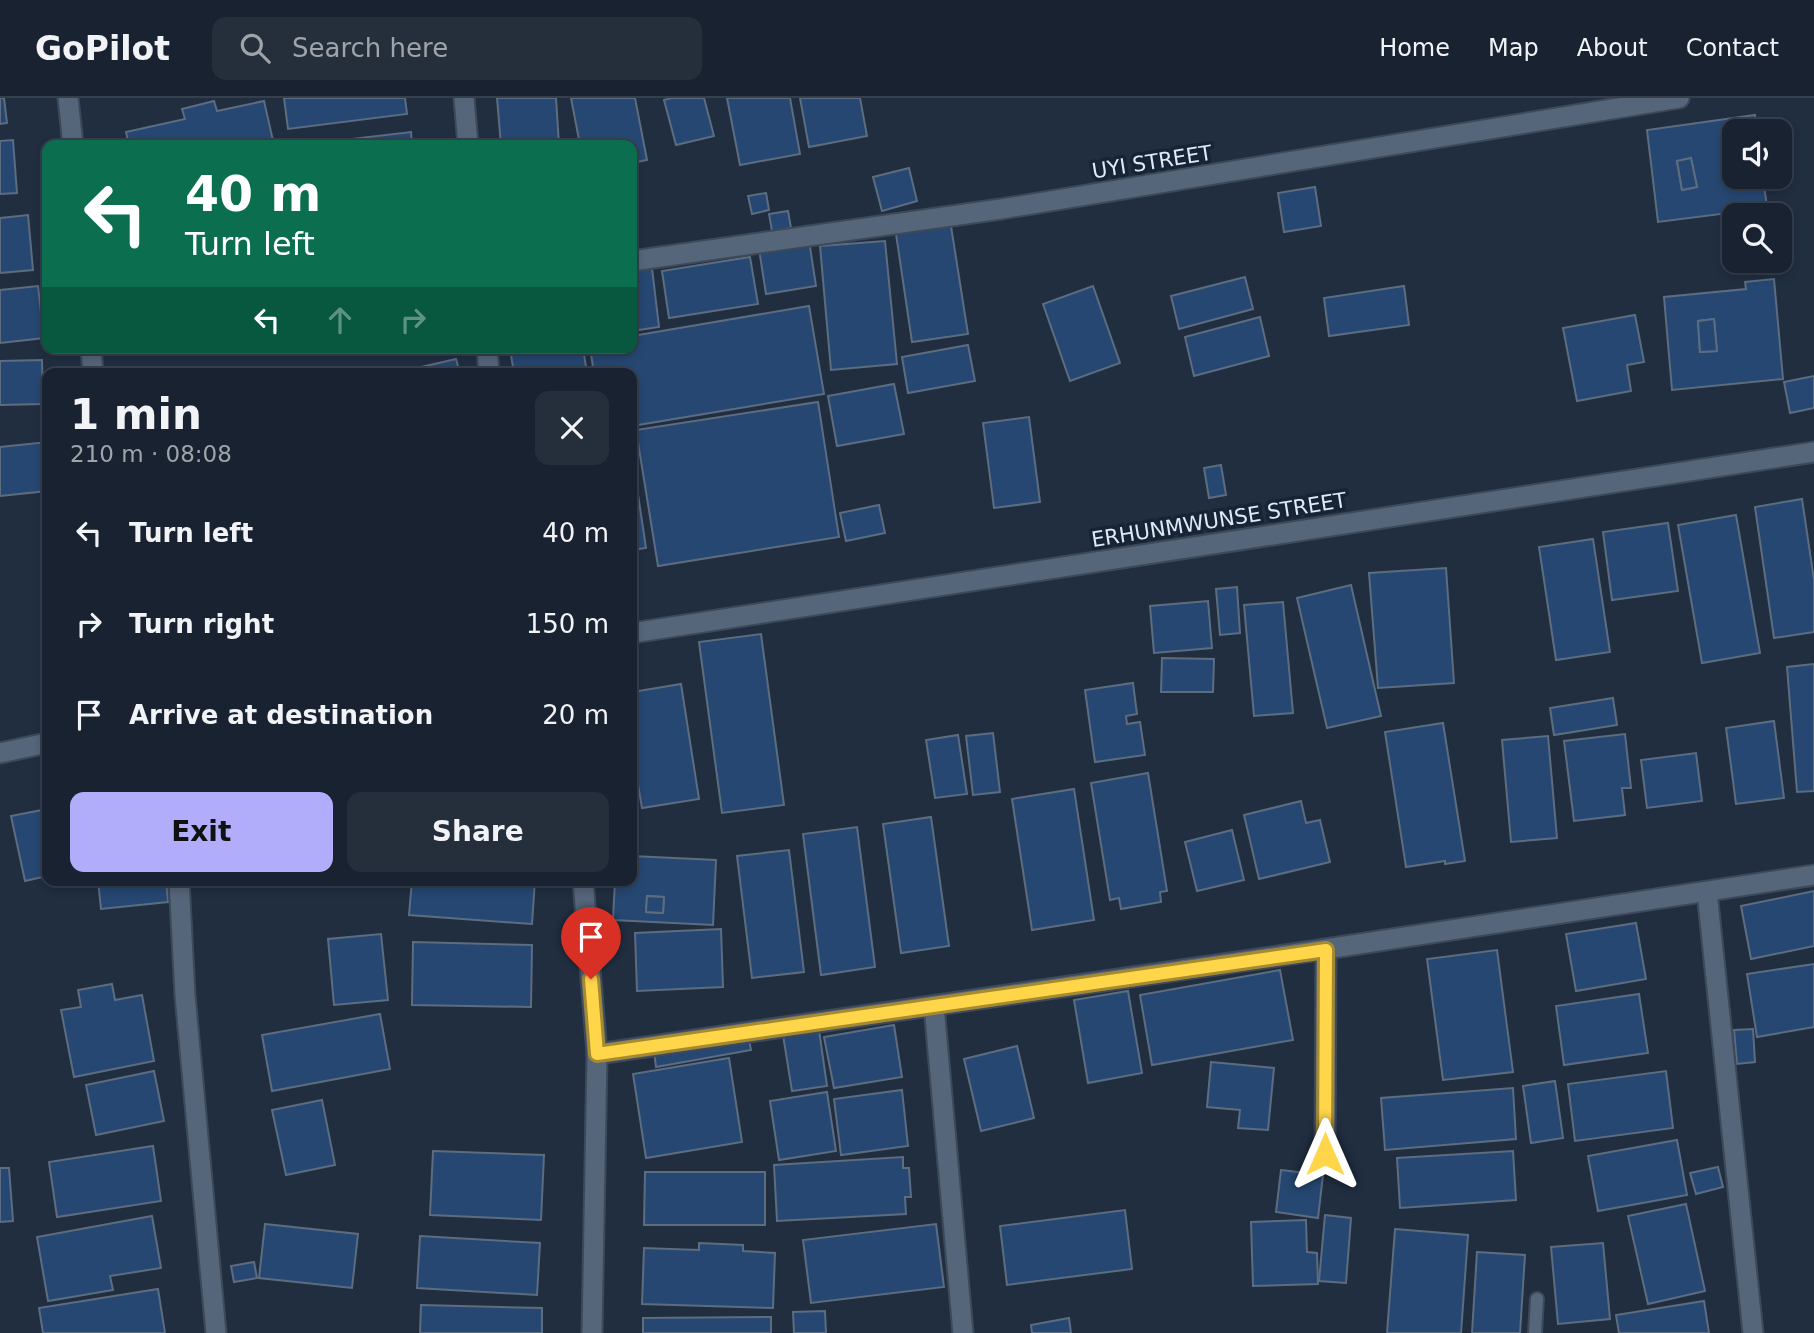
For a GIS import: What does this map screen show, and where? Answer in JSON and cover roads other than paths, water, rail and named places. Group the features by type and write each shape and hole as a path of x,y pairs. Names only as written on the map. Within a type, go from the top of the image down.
{"street":[{"path":"68,98 72,140"},
{"path":"464,98 468,140"},
{"name":"UYI STREET","path":"637,260 1001,209 1679,98"},
{"name":"ERHUNMWUNSE STREET","path":"637,632 1814,453"},
{"path":"0,753 42,744"},
{"path":"597,1054 1326,950 1814,875"},
{"path":"179,886 186,995 216,1333"},
{"path":"583,886 597,1054 592,1333"},
{"path":"1707,892 1753,1333"},
{"path":"1325,1154 1326,950"},
{"path":"934,1006 963,1333"}],"lane":[{"path":"1535,1333 1537,1299"}]}
